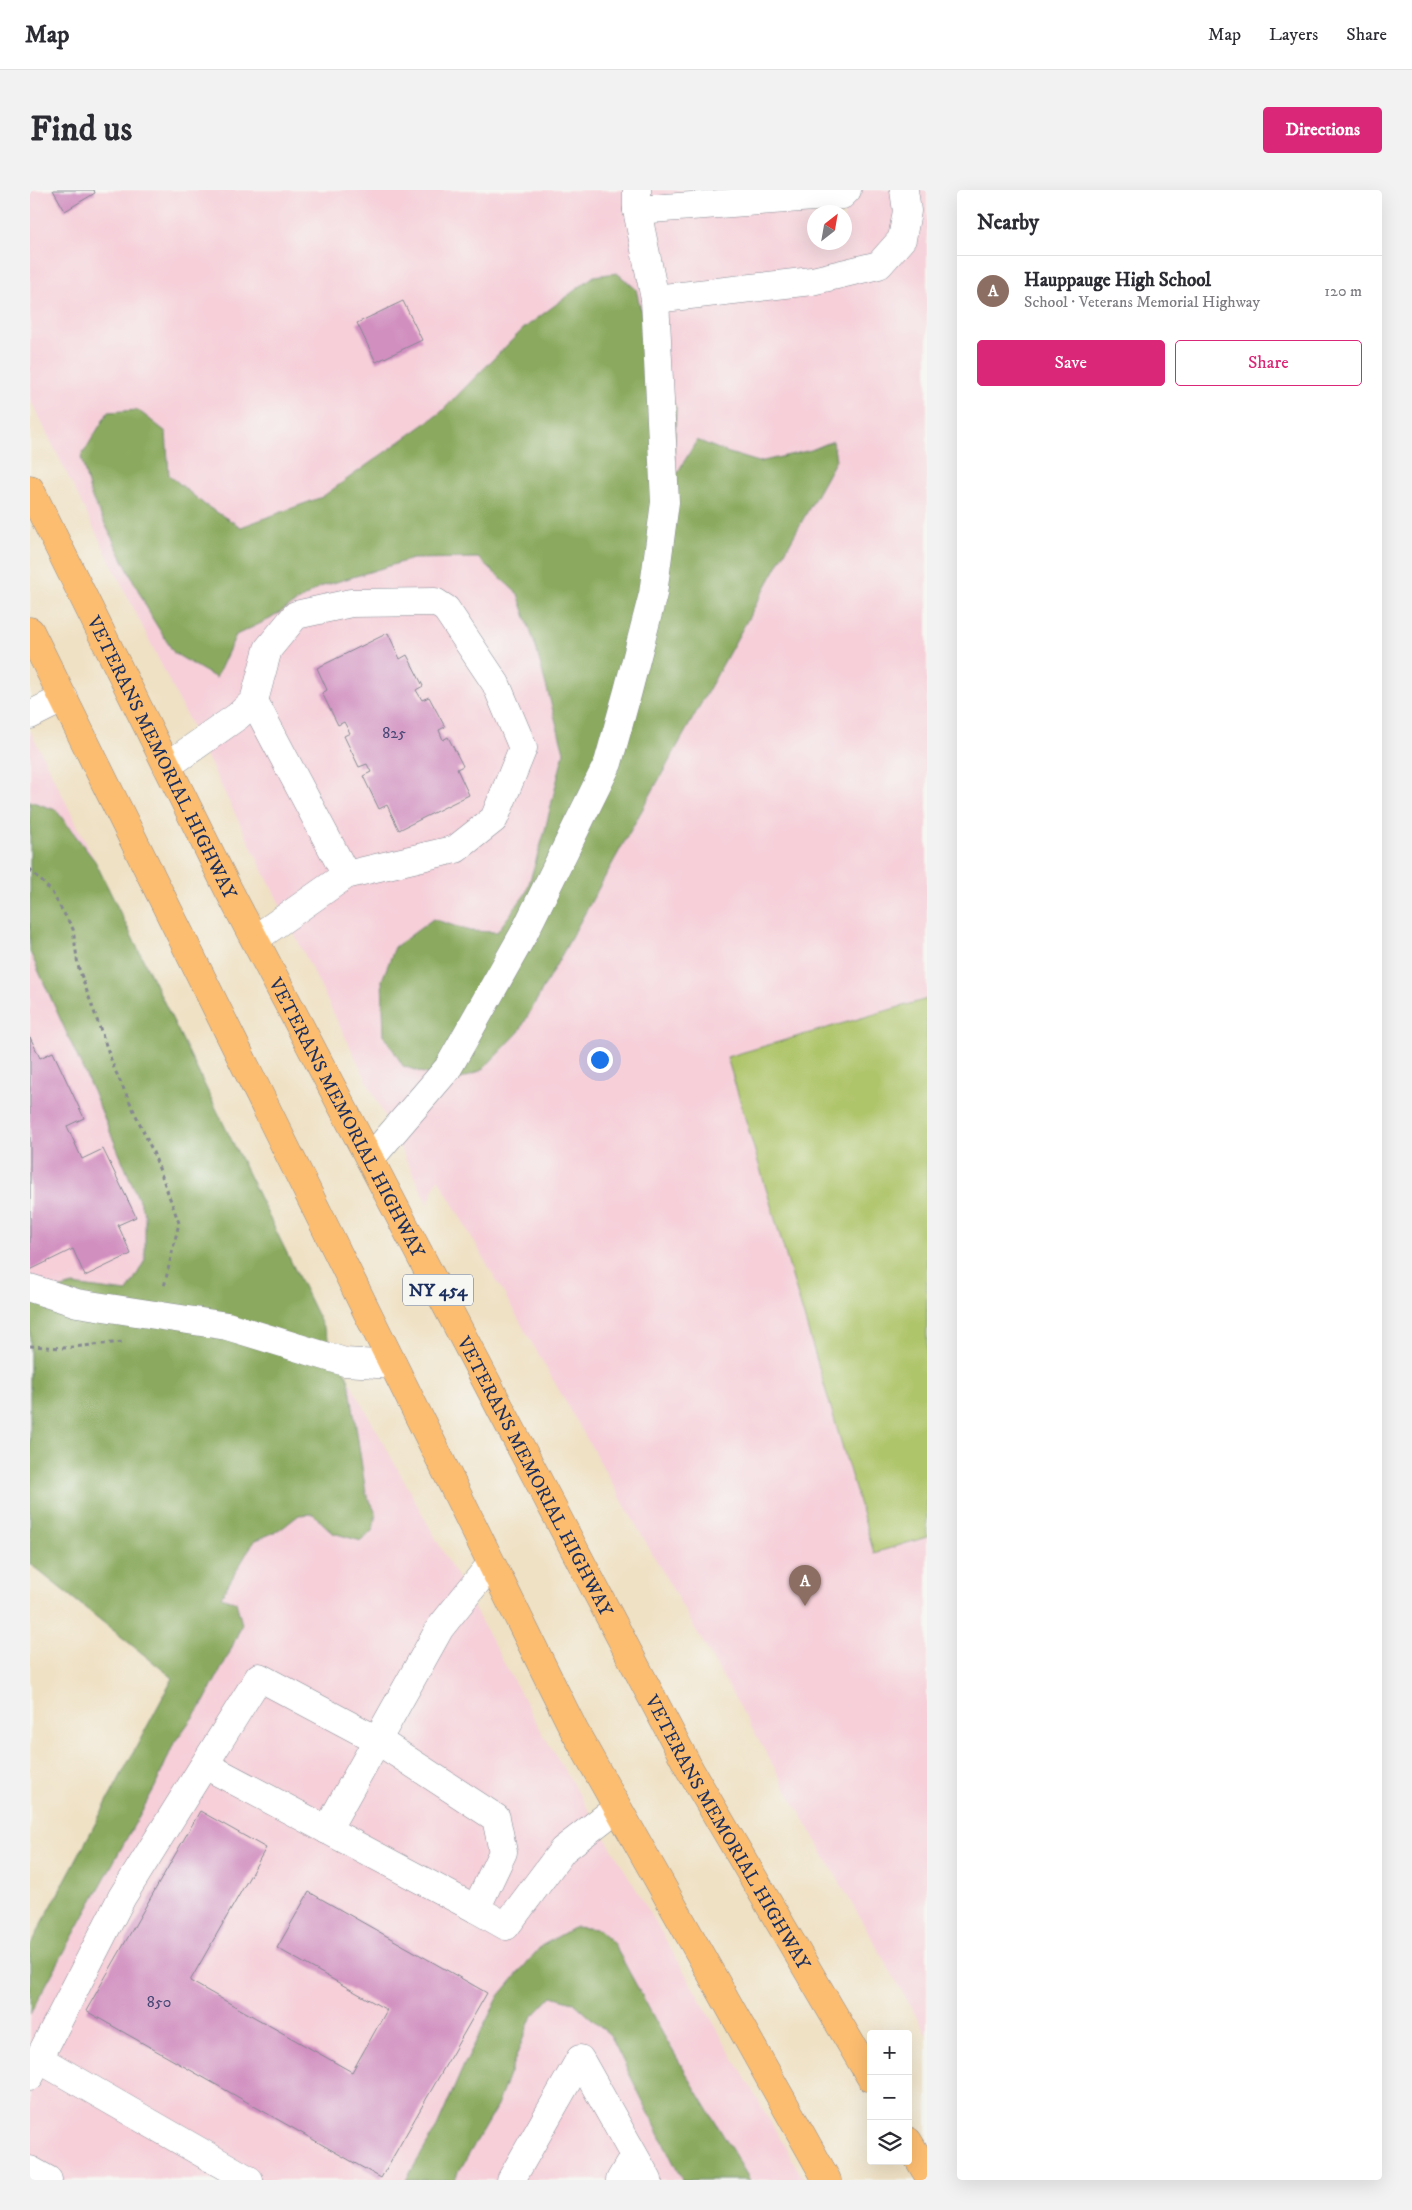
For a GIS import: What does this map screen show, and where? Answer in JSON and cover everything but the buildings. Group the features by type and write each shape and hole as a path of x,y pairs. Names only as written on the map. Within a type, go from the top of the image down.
{"highway":[{"name":"VETERANS MEMORIAL HIGHWAY","path":"30,489 254,939 690,1770 869,2075"},
{"path":"30,630 574,1730 827,2180"},
{"path":"912,2149 927,2173"}],"lane":[{"path":"370,1159 448,1068 524,932 608,763 653,594 665,502 655,299 637,200 842,195 847,190"},
{"path":"655,299 812,281 879,265 902,239 907,211 904,190"},
{"path":"167,766 238,716 254,701 268,649 296,616 351,603 435,602 446,609 496,684 523,748 494,819 456,849 346,875 254,939"},
{"path":"30,715 64,698"},
{"path":"254,701 346,875"},
{"path":"30,1288 77,1303 227,1326 345,1362 393,1365"},
{"path":"327,1830 440,1628 491,1564"},
{"path":"249,2180 35,2067 122,1897 259,1677 377,1740 496,1818 503,1852 476,1909"},
{"path":"205,1765 506,1926 563,1850 618,1808"},
{"path":"511,2180 580,2059 648,2180"},
{"path":"620,2180 634,2156"},
{"path":"30,2170 48,2180"}],"path":[{"path":"30,869 51,891 73,929 78,966 114,1068 153,1152 179,1223 164,1289"},
{"path":"30,1346 63,1348 131,1341"}],"shaded area":[{"path":"30,190 927,190 927,2035 438,1178 428,1204 30,399"},
{"path":"30,730 95,861 56,810 30,801"},
{"path":"30,952 95,1096 145,1215 145,1261 127,1292 73,1285 30,1297"},
{"path":"349,1380 544,1736 641,1897 804,2180 30,2180 30,2014 155,1787 174,1743 204,1702 236,1602 221,1597 254,1541 280,1530 299,1515 313,1514 333,1533 376,1513 366,1493"}],"green space":[{"path":"617,273 636,289 649,354 676,408 673,480 697,440 726,452 759,462 811,450 833,441 836,460 519,1032 482,1070 452,1083 403,1066 384,1035 382,980 395,947 433,919 470,931 497,932 526,893 544,834 564,752 536,648 518,594 478,558 412,559 320,587 270,619 236,635 216,678 174,653 152,618 91,496 81,457 108,412 138,410 166,432 169,475 205,505 241,527 322,497 440,413 523,329 594,276"},
{"path":"30,801 56,810 95,861 349,1380 366,1493 376,1513 373,1530 361,1541 333,1533 313,1514 299,1515 280,1530 254,1541 221,1597 236,1602 242,1624 229,1654 204,1702 174,1743 155,1787 30,2014 30,1946 173,1678 30,1564 30,1297 73,1285 127,1292 145,1260 145,1215 95,1096 30,952"},
{"path":"927,999 927,1537 874,1553 727,1057"},
{"path":"575,1927 598,1929 614,1944 664,2036 750,2180 682,2180 610,2035 573,2002 552,1996 531,2018 497,2106 454,2180 406,2180 437,2127 464,2065 499,1996 541,1946"}],"place":[{"name":"Hauppauge High School","path":"805,1606"}]}
